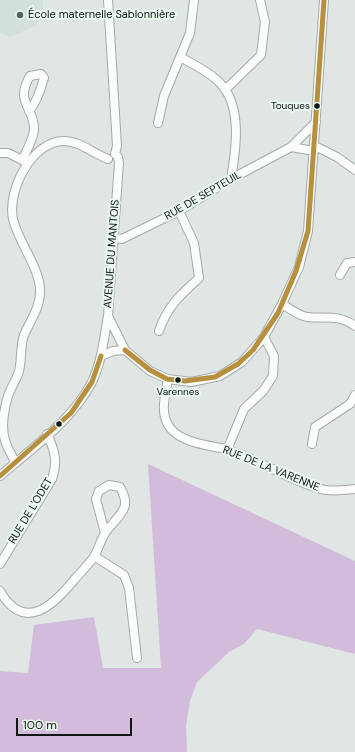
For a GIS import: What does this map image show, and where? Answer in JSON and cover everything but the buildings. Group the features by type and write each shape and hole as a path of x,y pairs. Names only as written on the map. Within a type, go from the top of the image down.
{"street":[{"name":"AVENUE DU MANTOIS","path":"108,0 117,146 115,154 118,157 108,316 125,350 150,370 168,379 191,382 220,376 242,362 264,337 282,304 299,267 308,231 315,149 324,0"},
{"path":"158,123 164,96 190,33 194,0"},
{"path":"225,90 261,54 265,22 260,0"},
{"path":"180,57 202,69 220,82 234,109 236,129 235,153 231,179"},
{"path":"16,462 5,440 4,414 8,396 19,371 24,336 38,307 41,292 37,276 13,218 14,196 33,137 34,128 30,111"},
{"name":"RUE DE SEPTEUIL","path":"114,238 122,240 179,212 231,179 291,147 316,122"},
{"path":"25,161 49,144 64,141 78,144 97,155 108,159 111,167 117,170"},
{"path":"291,147 315,149 337,157 355,170"},
{"path":"0,153 8,153 25,161"},
{"path":"108,159 112,154 115,154"},
{"path":"159,331 163,319 175,300 199,278 194,243 179,212"},
{"path":"340,275 347,263 355,262"},
{"path":"282,304 306,317 325,316 341,318 355,326"},
{"path":"0,476 71,413 92,382 101,356 108,316"},
{"path":"227,450 244,409 263,391 273,376 274,356 264,337"},
{"path":"101,356 113,351 125,350"},
{"name":"RUE DE LA VARENNE","path":"168,379 164,402 164,418 172,430 186,439 227,450 270,466 304,484 324,490 355,490"},
{"path":"312,444 315,427 350,404 355,395"},
{"name":"RUE DE L'ODET","path":"0,564 52,479 56,466 53,446 47,434"},
{"path":"0,591 5,600 16,608 27,612 42,610 59,598 94,556 105,533 125,506 125,498 120,487 109,485 99,491 96,499 105,533"},
{"path":"94,556 124,575 130,588 137,658"}],"shaded area":[{"name":"École maternelle Sablonnière","path":"0,0 43,0 43,5 36,25 10,37 0,32"},
{"path":"148,464 355,561 355,654 257,629 244,644 229,652 197,682 190,701 186,726 187,752 0,752 0,671 28,673 34,625 94,617 103,668 161,668"}],"transit line":[{"path":"125,350 150,370 167,379 185,381 215,377 238,364 253,350 278,313 296,271 308,231 324,0"},
{"path":"0,476 71,413 92,382 101,356"}],"place":[{"name":"École maternelle Sablonnière","path":"20,15"},
{"name":"Touques","path":"317,106"},
{"name":"Varennes","path":"178,380"}]}
